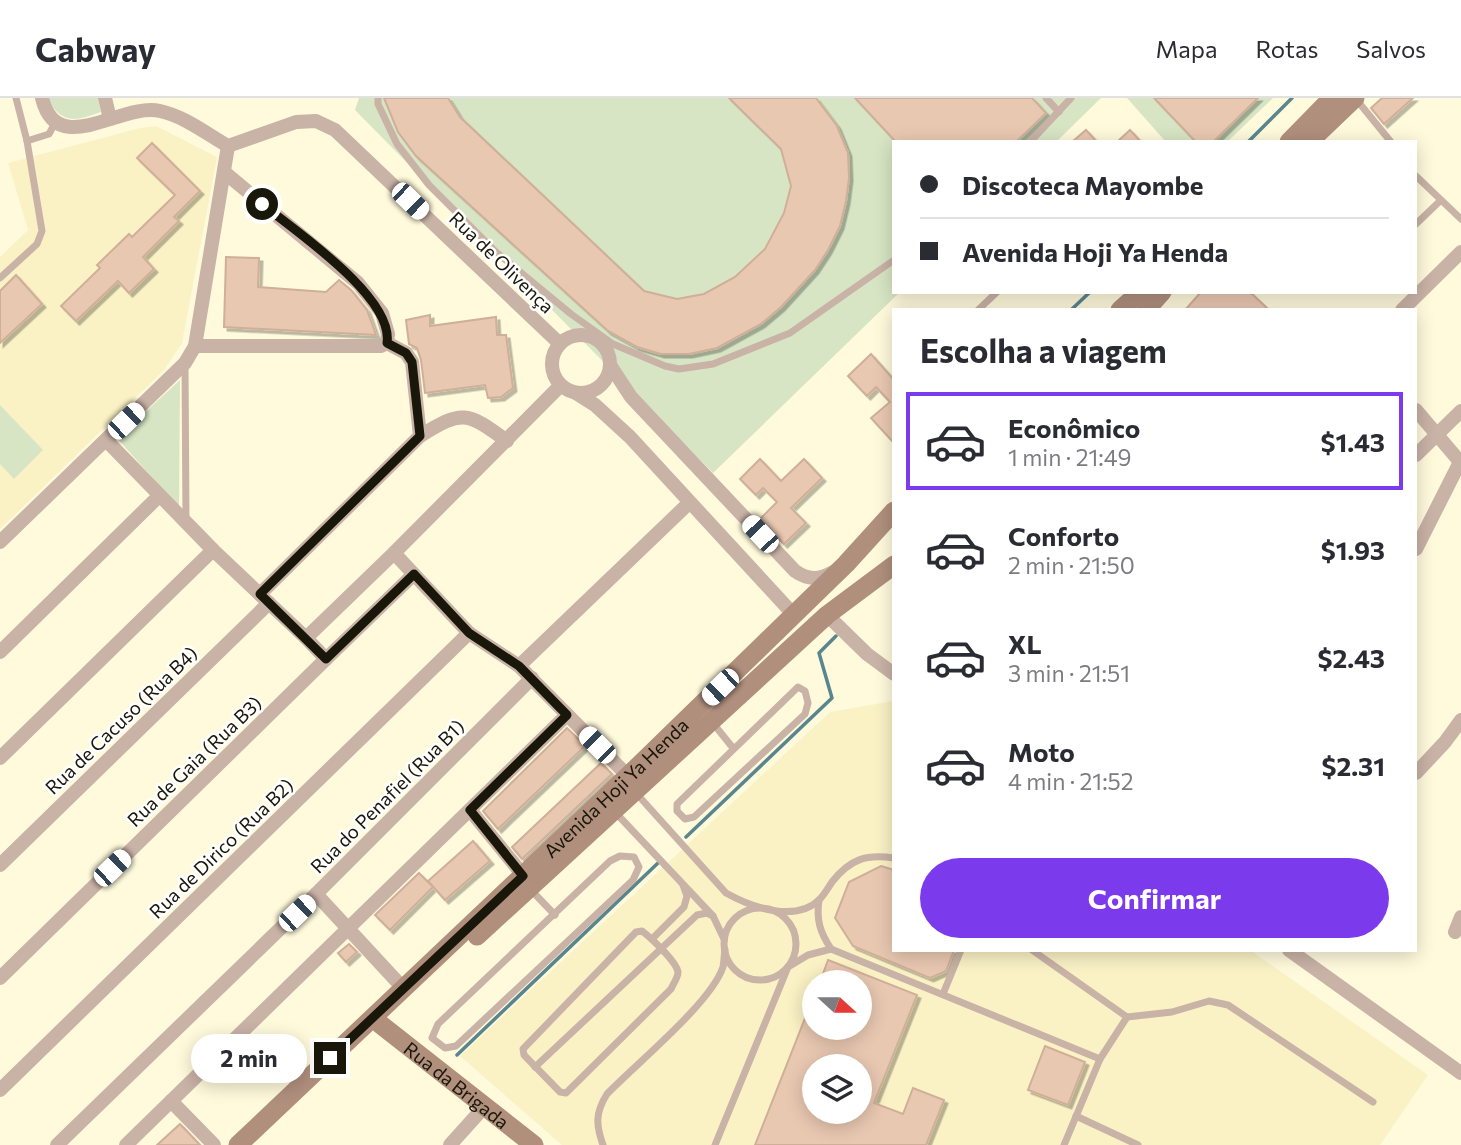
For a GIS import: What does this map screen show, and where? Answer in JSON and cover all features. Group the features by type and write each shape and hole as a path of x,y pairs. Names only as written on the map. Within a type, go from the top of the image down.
{"main road":[{"path":"1291,140 1332,98"},
{"path":"1311,140 1355,98"},
{"path":"1122,308 1138,294"},
{"path":"1148,308 1160,294"},
{"name":"Avenida Hoji Ya Henda","path":"252,1145 631,784 846,564 892,513"},
{"name":"Avenida Hoji Ya Henda","path":"238,1145 403,988 613,810 631,784 712,722 827,615 892,566"},
{"name":"Rua da Brigada","path":"380,1024 534,1145"}],"street":[{"path":"0,542 185,363 195,346 228,146 158,110 141,111 82,128 55,123 48,116 41,98"},
{"path":"105,98 110,119"},
{"name":"Rua de Olivença","path":"228,146 296,122 316,121 335,130 559,343"},
{"path":"224,172 358,283 382,313 388,334 387,343"},
{"path":"1404,308 1461,251"},
{"path":"794,615 613,420 576,393 560,386 552,371 551,360 559,343 572,335 588,335 600,341 606,348 610,365 631,397 795,571 810,579 819,578 846,564"},
{"path":"195,346 381,346 387,343"},
{"path":"387,343 410,356 420,436"},
{"path":"576,393 593,391 599,387 606,379 610,365"},
{"path":"306,638 560,386"},
{"path":"1417,411 1461,462 1417,547"},
{"path":"1417,454 1461,411"},
{"name":"Rua de Cacuso (Rua B4)","path":"0,865 265,598 420,436 445,421 467,417 478,421 507,441"},
{"path":"106,440 213,550 326,659"},
{"path":"0,652 159,496"},
{"path":"519,666 689,503"},
{"path":"0,758 213,550"},
{"path":"394,553 469,633 519,666 532,678 631,784"},
{"name":"Rua de Gaia (Rua B3)","path":"0,978 414,574"},
{"path":"827,615 867,654 892,673"},
{"name":"Rua de Dirico (Rua B2)","path":"0,1090 469,633"},
{"name":"Rua do Penafiel (Rua B1)","path":"57,1145 316,894 532,678"},
{"path":"126,1145 567,715"},
{"path":"1417,771 1461,720"},
{"path":"470,810 527,882"},
{"path":"316,894 403,988"},
{"path":"1455,932 1461,916"},
{"path":"1292,952 1461,1073"},
{"path":"171,1101 214,1145"},
{"path":"450,1145 485,1106"}],"lane":[{"path":"0,278 37,244 42,231 27,141 16,98"},
{"path":"378,98 378,104 397,144 429,185 496,252 571,314 613,344 653,363 679,369 713,365 790,333 892,261"},
{"path":"1046,98 1059,112"},
{"path":"1032,140 1071,98"},
{"path":"1355,98 1389,140"},
{"path":"27,141 49,134 55,123"},
{"path":"1417,177 1461,219"},
{"path":"1417,223 1440,201"},
{"path":"980,308 995,294"},
{"path":"185,363 186,523"},
{"path":"798,687 802,688 808,703 805,714 694,817 685,819 677,811 677,804 733,748 784,699 798,687"},
{"path":"712,722 733,748"},
{"path":"631,784 726,893 741,901 786,912 804,909 819,900 848,864 872,856 892,858"},
{"path":"613,810 713,916 722,930 729,962 745,977 758,980 772,978 808,955 831,949"},
{"path":"620,856 634,857 639,867 633,880 456,1046 444,1048 432,1038 438,1024 555,915 610,861 620,856"},
{"path":"652,939 684,906 687,896 682,881"},
{"path":"527,882 555,915"},
{"path":"819,900 817,916 820,932 831,949 1100,1059"},
{"path":"715,1145 794,956 796,944 794,930 780,913 765,907 741,912 732,921 724,941"},
{"path":"535,1067 697,915 707,913 713,916"},
{"path":"636,932 642,932 652,939 678,971 671,989 566,1093 560,1092 524,1055 523,1049 636,932"},
{"path":"603,1145 596,1125 598,1107 631,1068 692,1011 713,985 723,966 725,950"},
{"path":"943,994 960,952"},
{"path":"1035,952 1127,1017 1172,1012 1209,1001 1228,1005 1373,1102"},
{"path":"1064,1145 1100,1059 1127,1017"},
{"path":"1076,1116 1138,1145"}],"shaded area":[{"path":"156,126 217,157 182,343 164,370 0,529 0,257 28,230 8,163"},
{"path":"892,701 892,952 1253,952 1428,1075 1380,1145 562,1145 460,1056 830,712"}],"green space":[{"path":"46,98 98,98 101,112 83,118 69,118 58,113"},
{"path":"359,98 1101,98 1058,140 892,140 892,294 898,294 713,473 355,110"},
{"path":"1127,98 1273,98 1229,140 1164,140"},
{"path":"180,380 179,508 117,438"},
{"path":"0,405 43,450 14,479 0,464"}],"building":[{"path":"384,98 448,98 460,117 644,291 677,299 704,294 735,277 765,249 784,213 791,186 781,149 729,98 816,98 837,126 848,153 849,178 840,226 815,270 781,307 761,324 717,348 689,354 661,354 637,347 608,331 416,156 398,132"},
{"path":"855,98 1032,98 1046,113 1018,140 894,140"},
{"path":"1154,98 1258,98 1215,140 1194,140"},
{"path":"1382,98 1413,98 1384,124 1371,108"},
{"path":"1086,130 1095,140 1074,140"},
{"path":"1130,130 1139,140 1119,140"},
{"path":"152,143 200,191 174,217 179,221 143,257 154,269 129,293 118,281 76,321 61,306 100,268 97,265 129,234 132,237 175,195 137,158"},
{"path":"226,257 259,258 258,287 326,292 339,280 367,310 376,335 224,327"},
{"path":"16,275 42,304 0,343 0,291"},
{"path":"1199,294 1252,294 1267,308 1187,308"},
{"path":"430,315 430,326 496,317 497,335 506,335 513,388 501,397 488,398 485,385 425,393 421,360 417,348 409,344 406,320"},
{"path":"871,354 892,378 892,441 871,418 890,402 876,387 867,396 848,376"},
{"path":"760,459 781,481 804,459 822,478 791,508 806,523 784,544 760,519 777,502 763,488 756,495 740,479"},
{"path":"567,728 585,746 498,829 483,811"},
{"path":"601,763 612,774 522,859 512,847"},
{"path":"473,841 490,861 445,900 428,881"},
{"path":"881,866 892,869 892,952 953,952 946,971 930,978 853,946 835,918 849,882"},
{"path":"419,873 433,887 390,930 375,915"},
{"path":"349,944 357,952 346,962 338,953"},
{"path":"828,960 853,970 824,970"},
{"path":"872,977 917,995 874,1103 903,1114 913,1088 944,1100 926,1145 755,1145 802,1026 802,1040 872,1040"},
{"path":"1045,1046 1085,1062 1068,1105 1028,1090"},
{"path":"180,1124 200,1145 157,1145"}],"waterway":[{"path":"1250,140 1292,98"},
{"path":"1073,308 1088,294"},
{"path":"686,837 832,698 819,653 836,636"},
{"path":"457,1055 658,863"}],"route":[{"path":"262,204 358,283 382,313 388,334 387,343 410,356 412,362 420,436 260,594 326,659 414,574 469,633 519,666 567,715 470,810 523,876 330,1058"}]}
